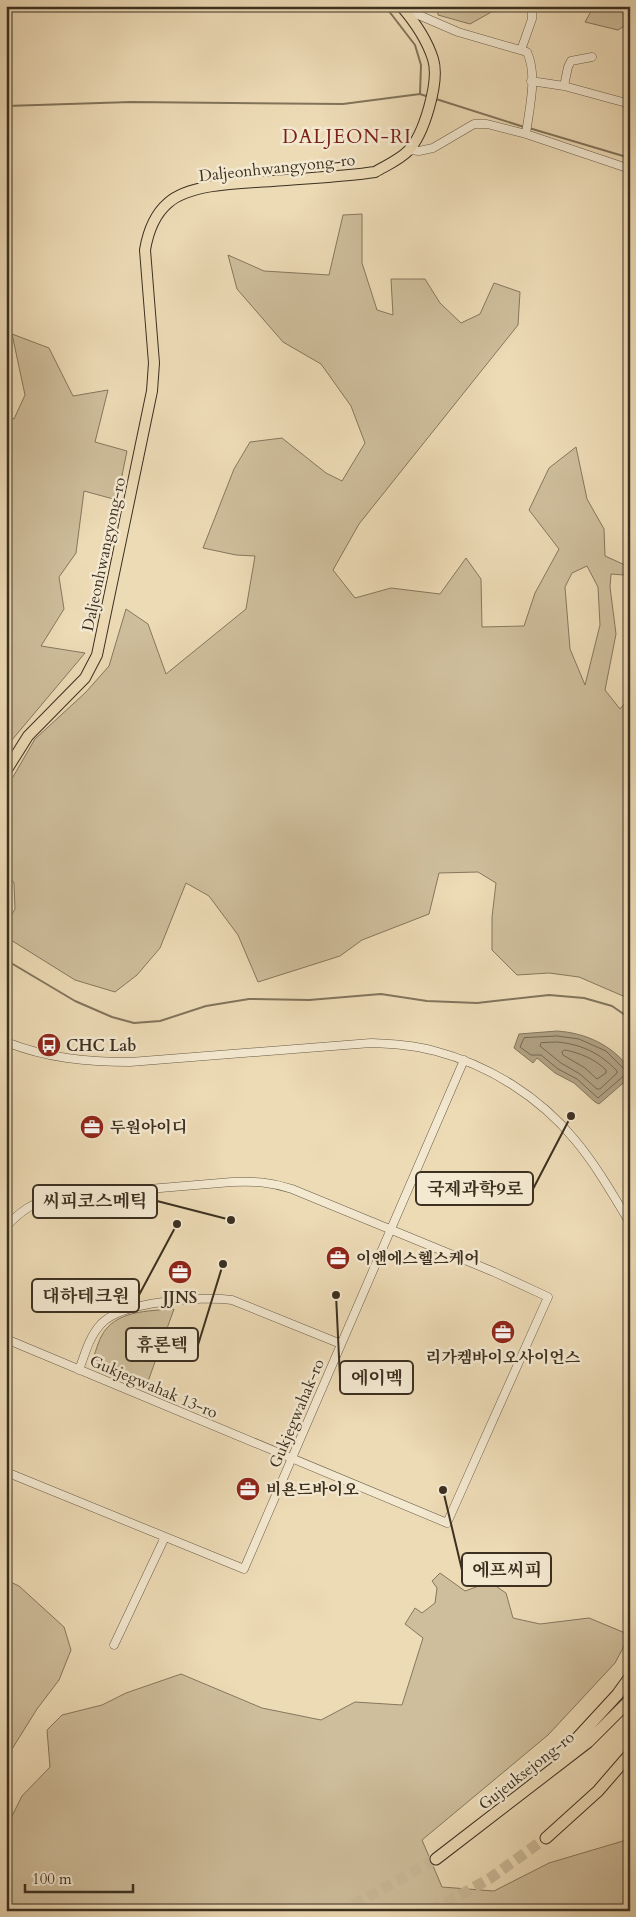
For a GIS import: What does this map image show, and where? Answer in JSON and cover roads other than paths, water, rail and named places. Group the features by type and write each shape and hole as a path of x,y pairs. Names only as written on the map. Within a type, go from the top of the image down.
{"highway":[{"path":"541,1779 617,1695 630,1677"},
{"name":"Gujeuksejong-ro","path":"436,1859 588,1742 630,1700"},
{"path":"598,1790 630,1754"},
{"path":"546,1838 598,1790 630,1764"}],"main road":[{"name":"Daljeonhwangyong-ro","path":"6,771 28,736 85,678 97,655 152,391 154,363 145,250 148,233 154,220 168,202 190,191 224,184 375,172 394,162 409,150 434,91 434,60 424,38 402,7"}],"street":[{"path":"521,50 532,19 532,6"},
{"path":"402,7 458,32 527,52 530,59 532,81 526,134"},
{"path":"564,86 571,61 592,58"},
{"path":"532,81 564,86 630,104"},
{"path":"409,150 418,151 433,148 474,124 487,124 526,134 630,169"},
{"path":"6,1042 30,1051 96,1062 130,1062 370,1043 433,1050 464,1060 490,1072 525,1093 555,1118 576,1141 630,1223"},
{"name":"Gukjegwahak-ro","path":"6,1472 244,1570 464,1060"},
{"path":"6,1227 16,1215 26,1208 53,1197 253,1181 281,1185 390,1230"},
{"name":"Gukjegwahak 13-ro","path":"6,1339 447,1523 548,1297 390,1230"},
{"path":"79,1370 91,1339 101,1324 115,1313 138,1306 194,1299 217,1298 232,1300 341,1344"},
{"path":"114,1645 165,1537"}],"water":[{"path":"557,1031 578,1034 607,1047 630,1069 629,1078 599,1104 574,1083 555,1073 537,1058 533,1063 514,1048 519,1034"}],"waterway":[{"path":"385,6 415,45 421,65 420,94"},
{"path":"6,106 131,102 343,104 420,94 429,97"},
{"path":"436,99 524,127"},
{"path":"529,128 630,158"},
{"path":"6,960 75,1001 112,1017 134,1023 160,1021 206,1006 249,999 309,1000 381,994 427,1001 477,1003 549,995 584,998 612,1006 630,1021"}],"tunnel":[{"path":"431,1911 489,1879 546,1838"},
{"path":"338,1911 348,1908 436,1859"}],"place":[{"name":"CHC Lab","path":"49,1045"},
{"name":"국제과학9로","path":"571,1116"},
{"name":"두원아이디","path":"92,1127"},
{"name":"씨피코스메틱","path":"231,1220"},
{"name":"대하테크원","path":"177,1224"},
{"name":"이앤에스헬스케어","path":"338,1258"},
{"name":"휴론텍","path":"223,1264"},
{"name":"JJNS","path":"180,1272"},
{"name":"에이멕","path":"336,1295"},
{"name":"리가켐바이오사이언스","path":"503,1332"},
{"name":"비욘드바이오","path":"248,1489"},
{"name":"에프씨피","path":"443,1490"}],"district":[{"name":"DALJEON-RI","path":"347,136"}]}
